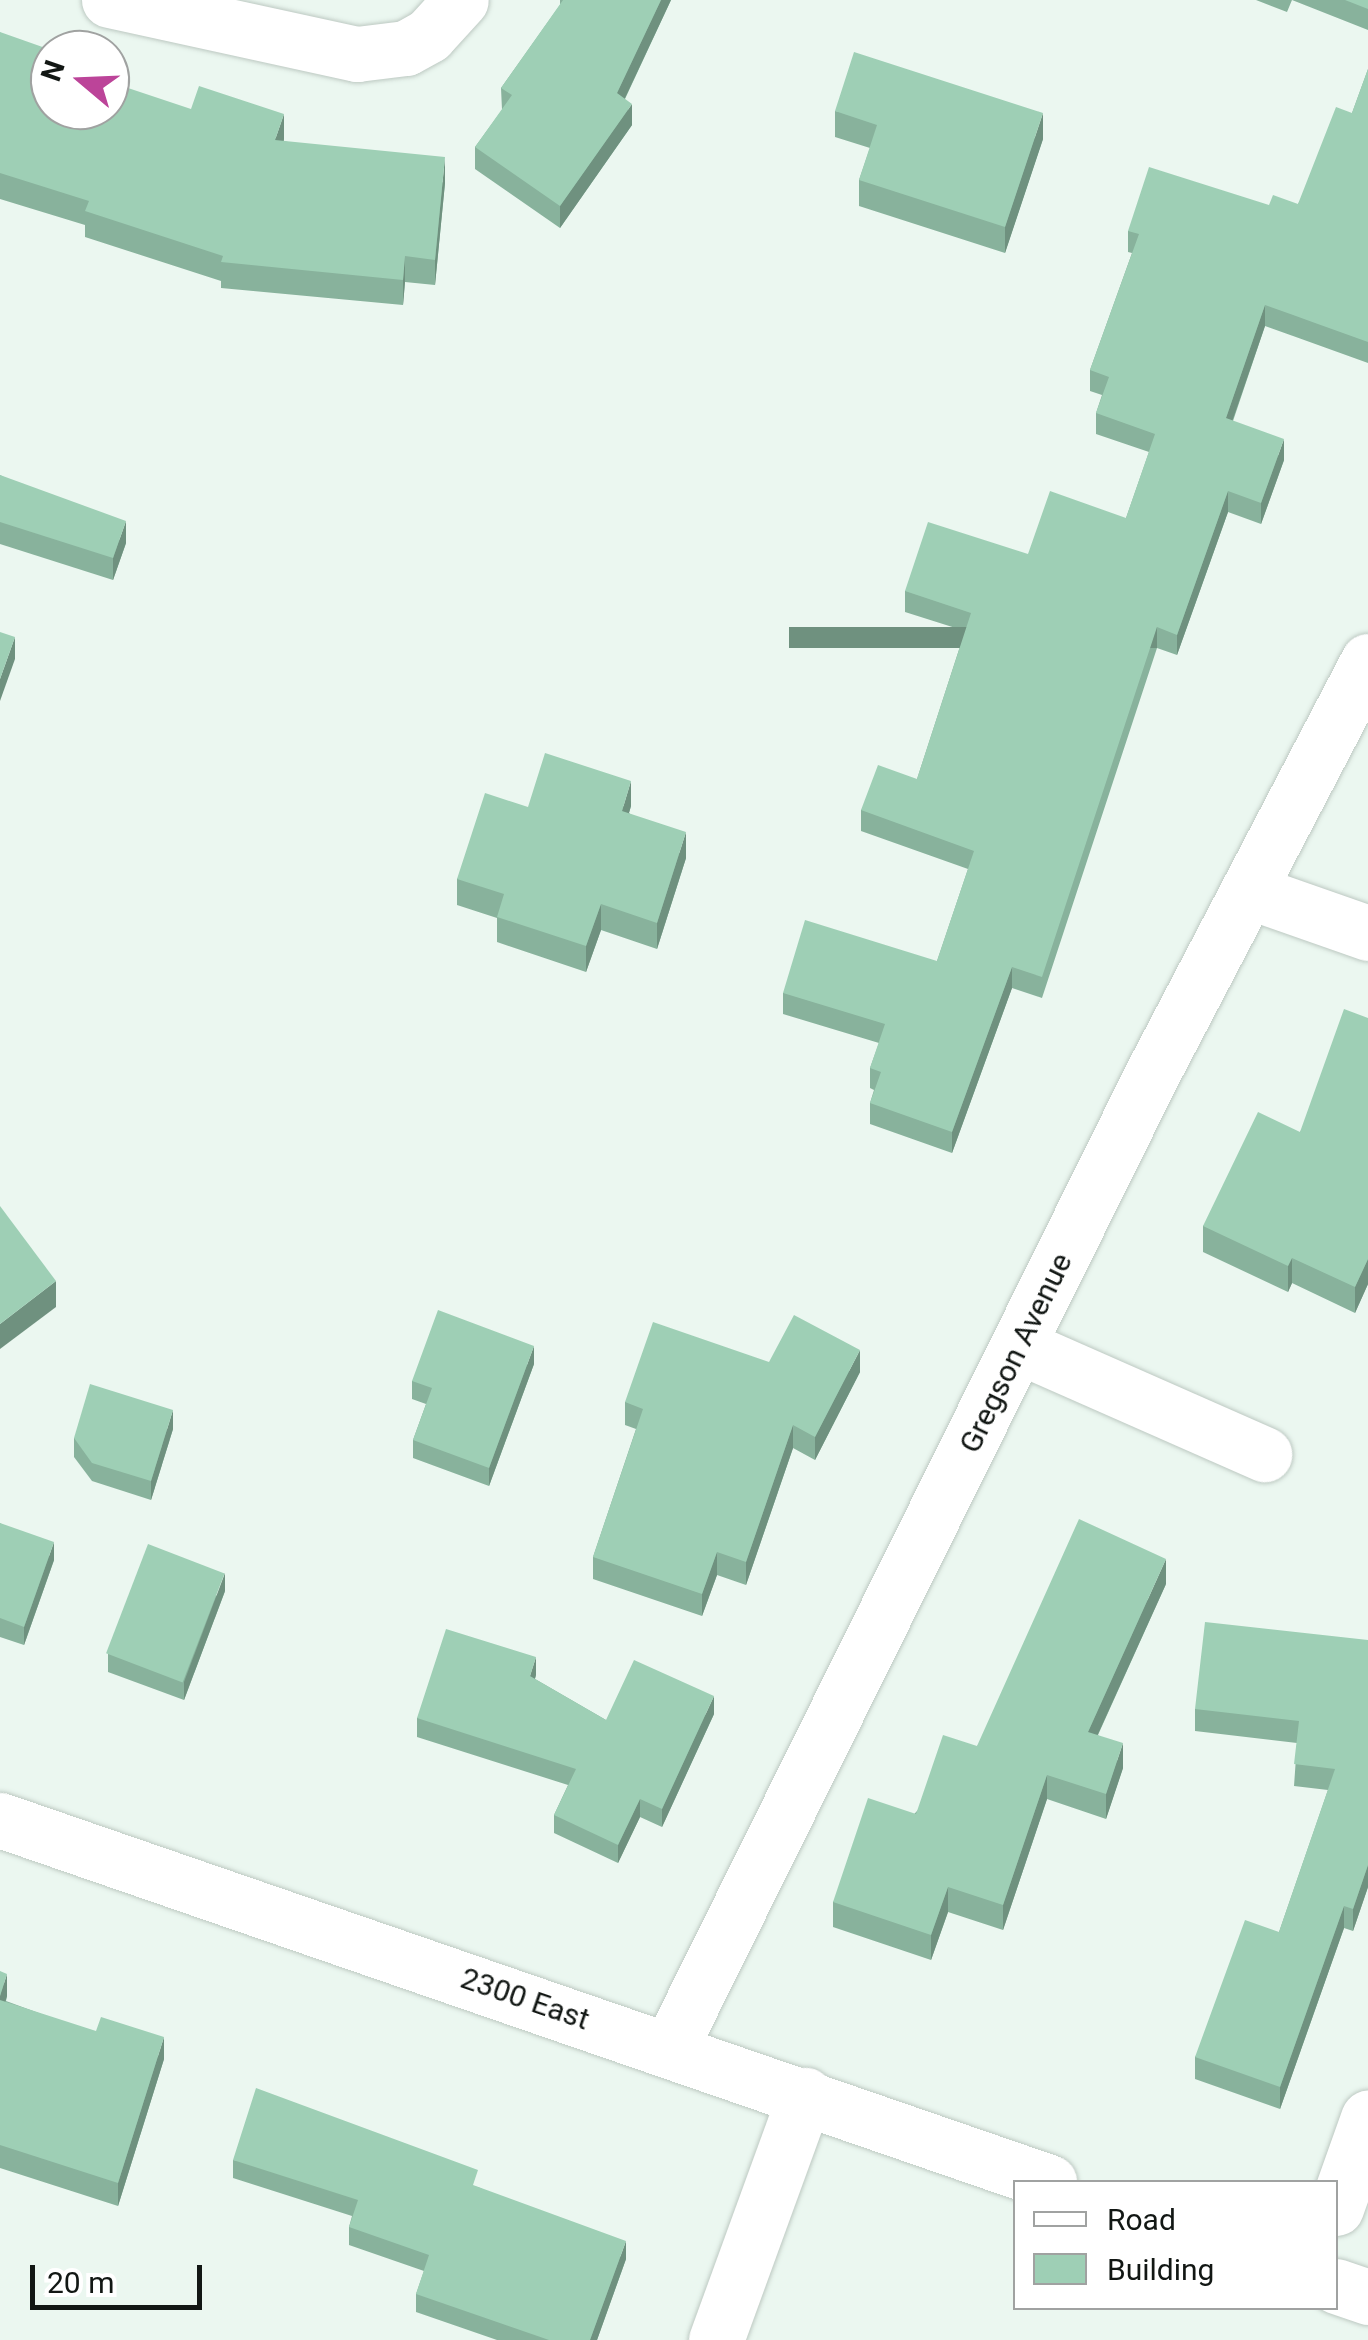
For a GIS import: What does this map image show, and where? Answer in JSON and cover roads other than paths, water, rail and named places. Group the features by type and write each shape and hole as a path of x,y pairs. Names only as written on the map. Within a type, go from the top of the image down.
{"street":[{"path":"109,0 357,54 406,48 429,35 461,0"},
{"name":"Gregson Avenue","path":"670,2048 1021,1347 1152,1074 1251,892 1368,661"},
{"path":"1251,892 1368,933"},
{"path":"1021,1347 1264,1454"},
{"name":"2300 East","path":"0,1820 1043,2180"},
{"path":"716,2340 805,2095"},
{"path":"1338,2202 1368,2118"},
{"path":"1338,2287 1368,2297"}]}
